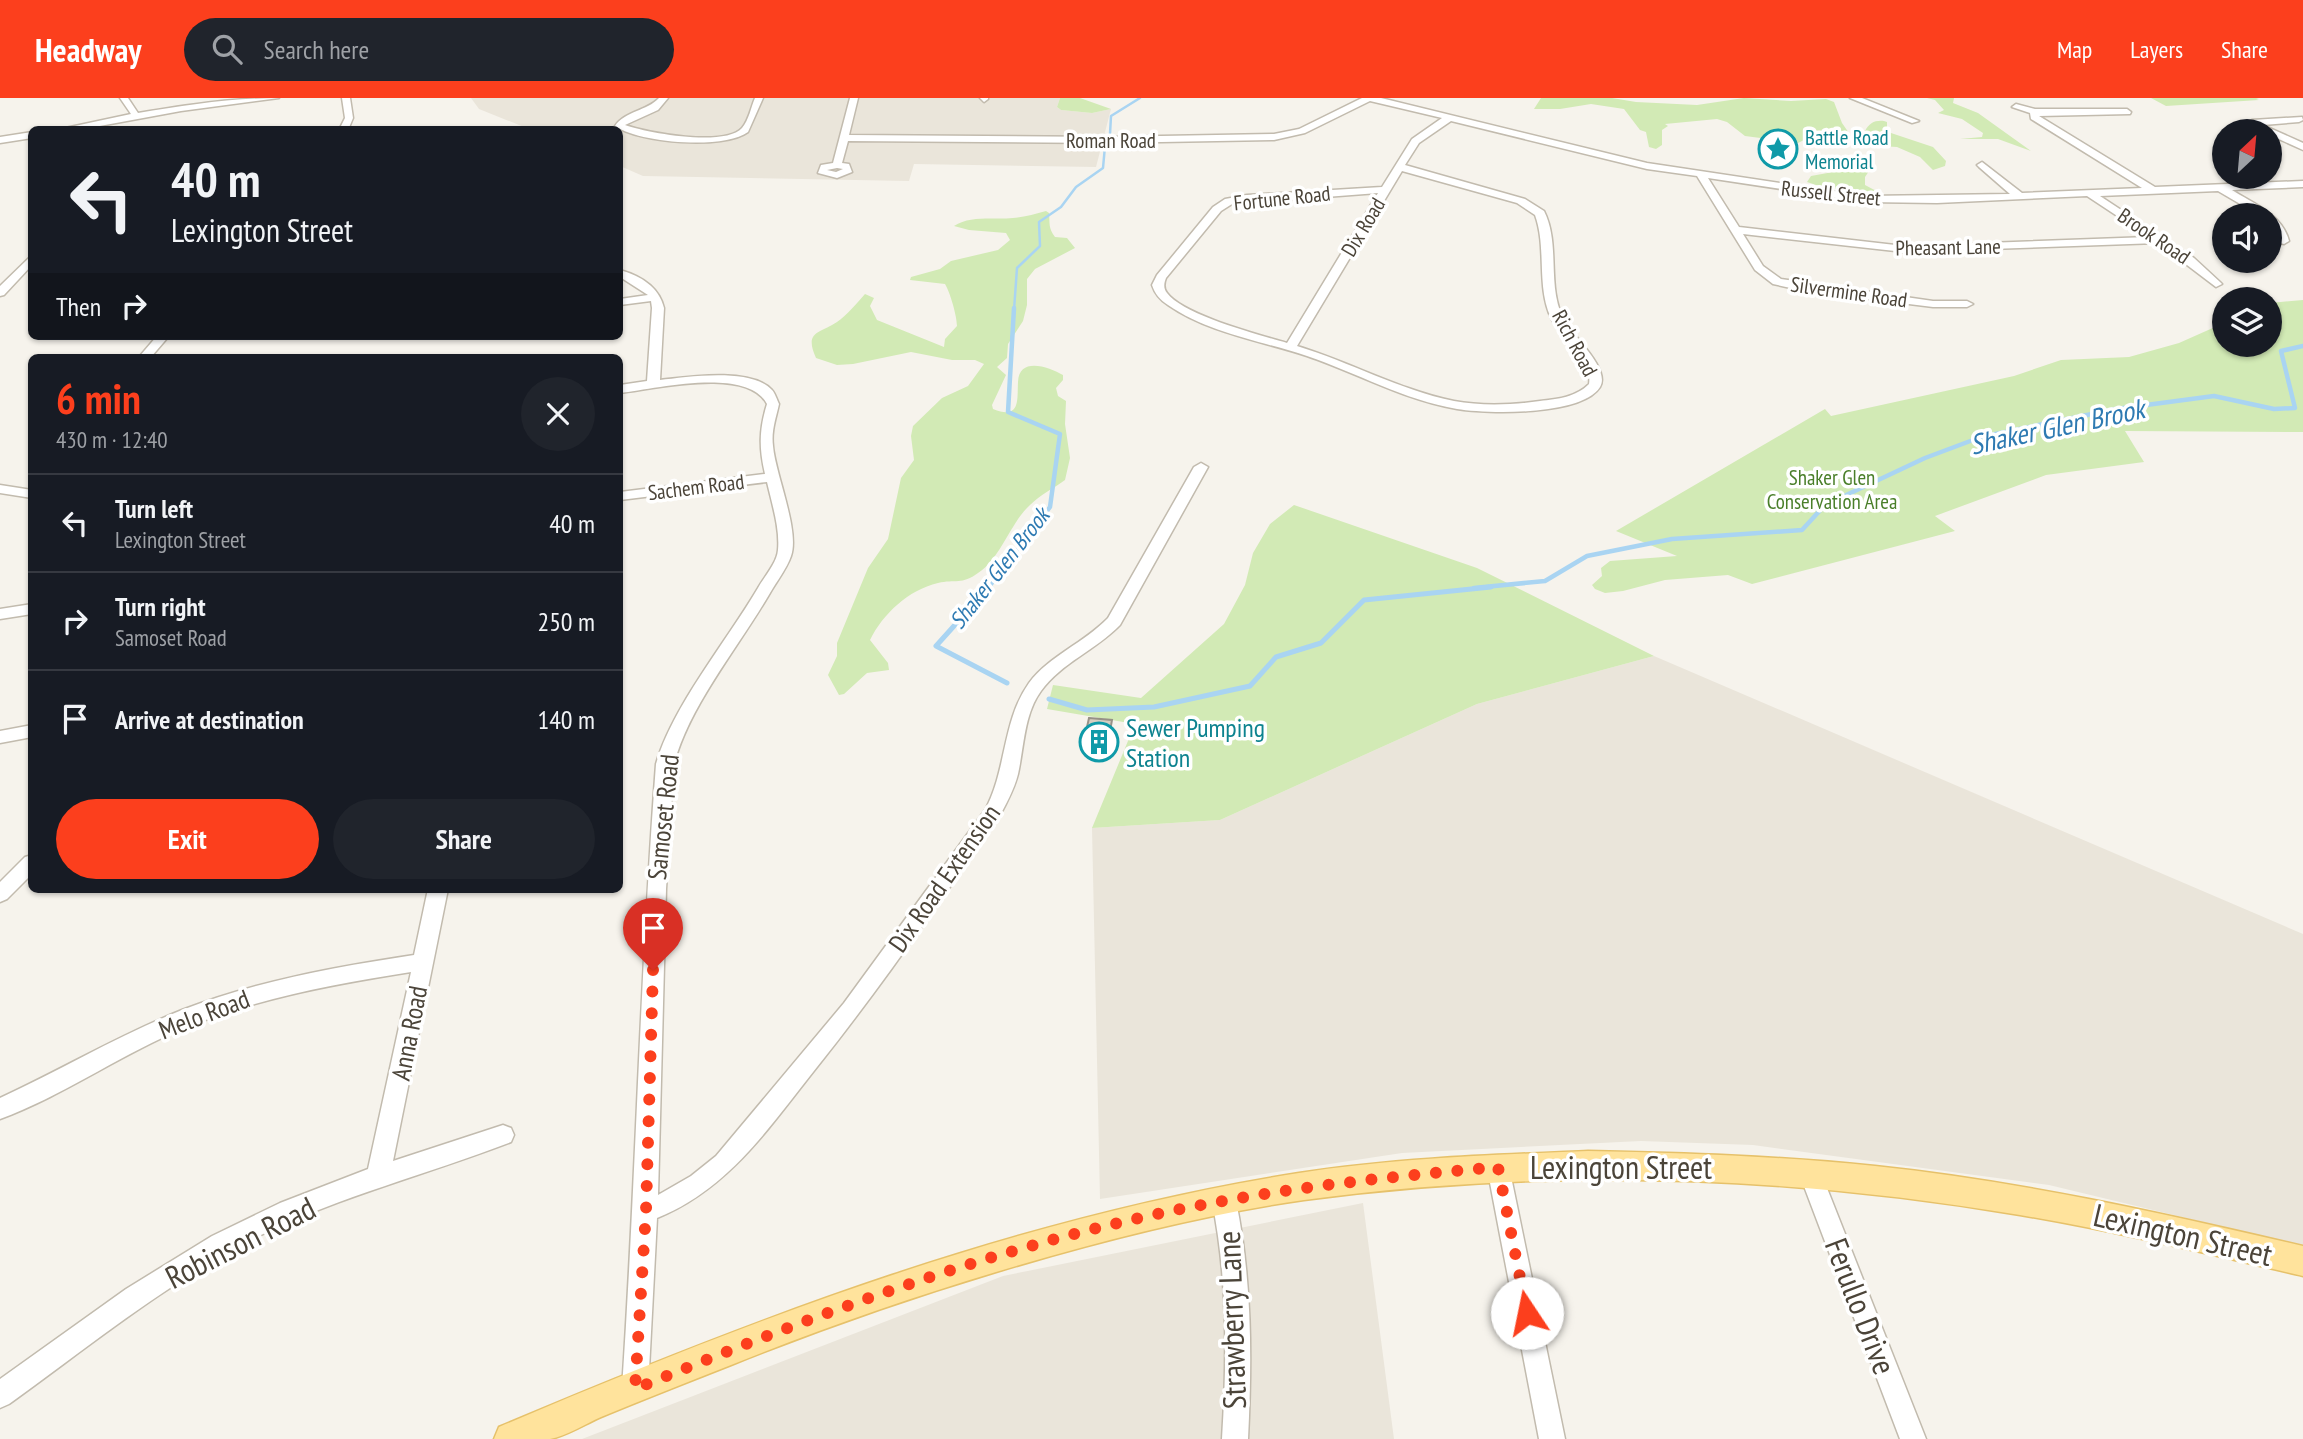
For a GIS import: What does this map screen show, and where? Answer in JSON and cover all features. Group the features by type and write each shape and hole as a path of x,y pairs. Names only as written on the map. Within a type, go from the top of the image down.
{"main road":[{"name":"Lexington Street","path":"511,1439 754,1339 932,1275 1076,1234 1224,1201 1347,1181 1498,1167 1624,1164 1810,1173 1985,1194 2065,1208 2303,1261"}],"street":[{"path":"124,98 135,116"},
{"path":"82,126 135,116 275,98"},
{"path":"345,126 349,118 346,98"},
{"path":"622,126 620,125 658,106 664,98"},
{"path":"623,126 633,131 678,137 712,138 735,135 747,128 759,98"},
{"path":"837,164 854,98"},
{"name":"Roman Road","path":"845,138 1106,141 1275,137 1302,131 1369,98"},
{"name":"Russell Street","path":"1369,98 1632,163 1702,176 1852,197 1947,200 2212,188"},
{"path":"1854,98 1915,121"},
{"path":"1415,110 1423,100"},
{"path":"2016,107 2035,113 2127,112"},
{"path":"2035,113 2034,117 2154,191"},
{"name":"Dix Road","path":"1290,348 1417,140 1448,118"},
{"path":"2299,119 2252,123 2303,148"},
{"path":"0,140 28,136"},
{"path":"1982,165 2020,197"},
{"name":"Rich Road","path":"1290,348 1440,401 1470,407 1564,402 1583,396 1594,387 1597,379 1595,372 1555,313 1540,213 1521,201 1400,167"},
{"name":"Silvermine Road","path":"1702,176 1759,268 1773,280 1783,284 1938,304 1967,304"},
{"name":"Russell Street","path":"2282,185 2303,184"},
{"name":"Fortune Road","path":"1290,348 1261,340 1172,304 1160,293 1159,281 1217,209 1229,201 1369,188 1386,190"},
{"path":"1932,188 1947,200"},
{"path":"2223,189 2245,203"},
{"name":"Brook Road","path":"2089,193 2196,264 2216,284"},
{"name":"Pheasant Lane","path":"1736,230 1904,249 2160,240"},
{"path":"2282,234 2284,241"},
{"path":"0,293 28,262"},
{"path":"623,275 646,287 656,297 658,308 653,386"},
{"path":"623,302 656,297"},
{"path":"148,354 160,340"},
{"name":"Samoset Road","path":"623,389 727,379 750,382 766,390 772,401 765,434 785,533 785,554 748,618 685,716 673,737 665,764 656,890 646,1211 635,1389"},
{"name":"Dix Road Extension","path":"646,1211 688,1192 724,1163 851,1009 992,814 1006,785 1021,719 1034,688 1095,641 1114,621 1201,467"},
{"name":"Sachem Road","path":"623,496 772,477"},
{"path":"0,489 28,493"},
{"path":"0,614 28,610"},
{"path":"0,737 28,732"},
{"path":"3,890 28,866"},
{"path":"3,890 28,881"},
{"name":"Anna Road","path":"378,1177 437,893"},
{"name":"Melo Road","path":"0,1109 128,1044 211,1008 298,984 422,962"},
{"name":"Robinson Road","path":"0,1395 194,1260 278,1216 378,1177 503,1135"},
{"path":"1498,1167 1552,1439"},
{"name":"Ferullo Drive","path":"1810,1173 1913,1439"},
{"name":"Strawberry Lane","path":"1224,1201 1234,1252 1238,1382 1235,1439"}],"shaded area":[{"path":"471,98 1060,98 1057,107 1061,110 1092,113 1111,109 1096,167 914,164 909,181 643,176 623,167 623,126 522,126 479,109"},
{"path":"1654,656 2303,934 2303,1246 2049,1185 1753,1145 1641,1141 1402,1153 1100,1199 1092,828 1220,820 1477,704"},
{"path":"1363,1203 1394,1439 582,1439 1003,1276"}],"green space":[{"path":"1060,98 1080,98 1111,109 1092,113 1061,110 1057,107"},
{"path":"1541,98 1612,98 1697,105 1744,98 1791,101 1826,99 1834,102 1842,123 1851,136 1848,140 1806,139 1798,143 1745,136 1727,122 1717,119 1665,124 1668,126 1662,130 1662,145 1656,149 1649,147 1646,132 1640,130 1624,109 1591,104 1560,109 1534,109"},
{"path":"1927,98 1954,98 1953,103 1978,113 2031,151 1998,139 1960,139 1982,137 1983,133 1962,119 1938,113 1944,110 1935,100"},
{"path":"2151,98 2259,98 2256,99 2259,100 2166,106"},
{"path":"1884,121 1891,133 1933,147 1946,161 1945,166 1933,170 1920,157 1897,147 1879,146 1867,141 1870,136 1865,131 1868,126"},
{"path":"1851,161 1869,171 1865,177 1865,185 1882,194 1825,188 1807,182 1811,176 1833,172"},
{"path":"1046,211 1049,213 1050,228 1055,237 1067,238 1075,248 1035,269 1027,279 1027,305 1023,321 1008,344 1007,358 997,367 1006,375 992,405 993,409 1002,412 1013,410 1017,401 1020,374 1029,366 1043,367 1063,375 1063,380 1056,388 1058,396 1066,401 1065,424 1070,458 1065,480 1023,512 993,559 978,573 963,580 927,586 907,597 889,612 870,640 888,663 889,670 867,673 844,694 839,695 828,675 837,656 837,643 868,568 888,539 901,478 914,460 911,436 913,426 942,398 968,386 984,364 975,360 952,360 911,352 837,365 816,358 813,338 815,334 841,319 865,294 874,298 870,306 877,320 944,347 945,339 957,326 955,310 947,288 945,284 910,280 911,277 940,269 951,261 998,250 1010,240 1006,233 954,226 975,219 1017,218"},
{"name":"Shaker Glen Conservation Area","path":"2303,300 2303,432 2125,431 2144,462 2046,475 1935,516 1955,531 1752,584 1728,575 1665,580 1605,593 1592,585 1602,576 1601,568 1610,561 1677,556 1616,531 1825,409 1831,416 2014,376 2061,360 2129,357 2179,343 2212,328 2212,357 2282,357 2282,302"},
{"path":"1294,505 1477,568 1654,656 1477,704 1220,820 1092,828 1135,724 1047,709 1053,685 1141,698 1224,624 1245,585 1253,553 1270,524"}],"building":[{"path":"1089,718 1112,720 1109,737 1085,736"}],"waterway":[{"name":"Shaker Glen Brook","path":"1110,134 1111,116 1140,98"},
{"name":"Shaker Glen Brook","path":"1014,310 1017,268 1040,246 1039,222 1061,207 1076,187 1103,168 1105,146"},
{"name":"Shaker Glen Brook","path":"988,588 1050,507 1060,434 1008,412 1014,308"},
{"name":"Shaker Glen Brook","path":"1474,588 1545,581 1587,556 1672,539 1802,530 1825,505 1925,458 1981,437 2116,409 2214,396 2274,409 2295,408 2281,351 2303,346"},
{"name":"Shaker Glen Brook","path":"989,587 936,646 1007,683"},
{"name":"Shaker Glen Brook","path":"1049,699 1087,710 1154,707 1250,686 1276,657 1321,643 1364,600 1491,587"}],"place":[{"name":"Battle Road Memorial","path":"1778,149"},
{"name":"Sewer Pumping Station","path":"1099,742"}],"route":[{"path":"653,970 646,1211 635,1389 754,1339 884,1291 979,1261 1161,1213 1335,1182 1393,1175 1498,1167 1527,1313"}]}
